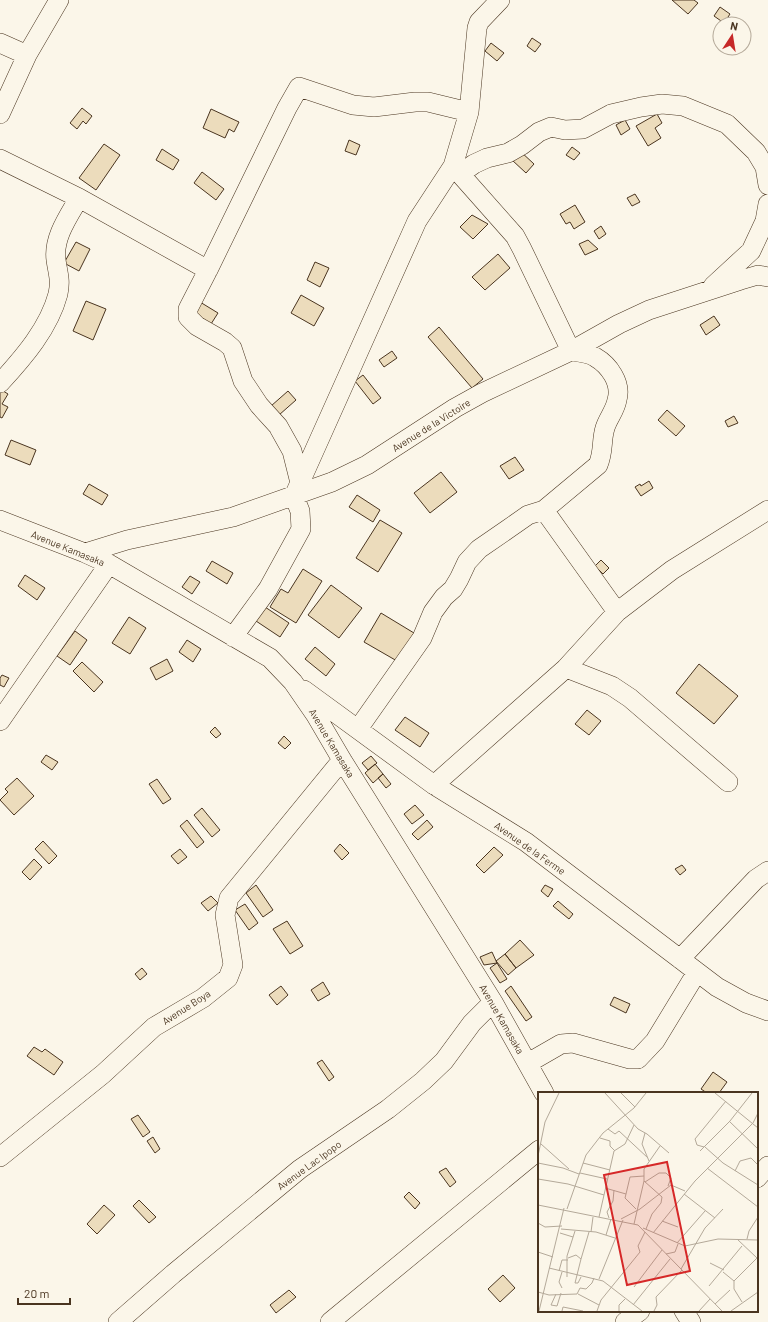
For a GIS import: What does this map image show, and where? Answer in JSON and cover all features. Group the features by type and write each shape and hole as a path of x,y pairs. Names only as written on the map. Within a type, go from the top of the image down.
{"street":[{"path":"0,114 26,54 59,0"},
{"path":"297,489 417,221 457,170 469,112 477,28 479,22 500,0"},
{"path":"0,43 26,54"},
{"path":"232,637 268,589 301,529 292,451 278,426 259,405 243,380 232,348 225,342 197,326 188,317 188,309 287,108 299,87 353,105 374,107 428,102 469,112"},
{"path":"457,170 488,158 508,153 522,146 538,132 551,127 566,130 583,129 612,114 662,104 683,106 727,124 756,152 765,167 768,185"},
{"path":"0,159 79,198 208,270"},
{"path":"358,729 422,638 433,612 460,579 467,562 479,549 508,528 528,515 544,510 598,464 602,456 603,436 607,422 615,408 618,398 612,372 605,364 594,356 571,351 515,236 457,170"},
{"path":"0,383 33,344 49,319 58,293 60,278 56,259 58,243 65,222 79,198"},
{"path":"708,291 751,250 765,221 768,204"},
{"name":"Avenue de la Victoire","path":"85,553 127,540 233,517 297,489 332,482 367,465 455,408 482,393 571,351 619,324 649,310 758,275 768,277"},
{"path":"544,510 616,612"},
{"path":"434,784 566,668 616,612 672,570 768,510"},
{"name":"Avenue Kamasaka","path":"0,520 110,564 270,658 293,682 315,714 342,760 493,1002 543,1092"},
{"path":"0,721 110,564"},
{"path":"566,668 612,686 624,694 728,782"},
{"name":"Avenue de la Ferme","path":"293,682 434,784 526,842 717,987 746,1003 768,1011"},
{"name":"Avenue Boya","path":"0,1157 103,1074 154,1027 203,998 228,978 233,965 225,915 229,898 342,760"},
{"path":"680,959 756,879 768,871"},
{"path":"528,1063 561,1044 573,1043 630,1059 638,1059 655,1041 697,972"},
{"name":"Avenue Lac Ipopo","path":"118,1322 173,1274 300,1169 388,1109 423,1081 444,1061 472,1023 493,1002"},
{"path":"330,1322 538,1151"},
{"path":"758,1177 768,1166"},
{"path":"625,1322 639,1312"},
{"path":"685,1312 691,1322"}],"building":[{"path":"672,0 694,0 698,3 688,14"},
{"path":"720,7 730,14 729,16 714,16"},
{"path":"532,38 541,44 535,52 527,46"},
{"path":"491,43 504,53 497,61 485,51"},
{"path":"82,108 92,116 86,124 83,121 77,129 70,123"},
{"path":"211,109 239,122 234,132 229,129 225,138 203,128"},
{"path":"657,114 662,123 655,128 661,138 648,146 636,126"},
{"path":"625,120 630,129 621,135 616,125"},
{"path":"349,140 360,145 356,155 345,151"},
{"path":"104,144 120,155 96,190 79,178"},
{"path":"572,147 580,153 574,160 566,155"},
{"path":"162,149 179,160 173,170 156,160"},
{"path":"520,151 534,164 526,173 512,160"},
{"path":"202,172 224,189 216,200 194,183"},
{"path":"635,194 640,202 632,206 627,198"},
{"path":"575,205 585,222 574,229 570,222 566,224 560,214"},
{"path":"472,215 488,224 473,239 460,227"},
{"path":"601,226 606,234 599,239 594,231"},
{"path":"588,240 598,249 585,255 579,244"},
{"path":"76,242 90,249 79,271 64,263"},
{"path":"498,254 510,268 485,290 472,277"},
{"path":"315,262 329,268 320,287 307,280"},
{"path":"301,295 324,308 314,326 291,313"},
{"path":"86,301 106,309 93,340 73,331"},
{"path":"200,302 218,313 211,324 193,313"},
{"path":"714,316 720,325 706,335 700,325"},
{"path":"439,327 483,379 472,388 428,337"},
{"path":"392,351 397,358 384,367 379,360"},
{"path":"363,375 381,398 373,404 355,381"},
{"path":"0,389 8,394 2,404 8,407 2,418 0,417"},
{"path":"288,391 296,400 279,415 271,406"},
{"path":"667,410 685,426 676,436 658,420"},
{"path":"734,416 738,423 728,427 725,421"},
{"path":"11,440 36,450 30,465 5,455"},
{"path":"515,457 524,470 509,479 500,466"},
{"path":"441,472 457,492 430,513 414,493"},
{"path":"649,481 653,488 641,496 635,487 640,484 641,486"},
{"path":"89,484 108,495 102,505 83,494"},
{"path":"357,495 380,510 373,522 349,507"},
{"path":"380,520 402,533 378,572 356,558"},
{"path":"601,560 609,568 603,574 595,566"},
{"path":"212,561 233,573 227,584 206,571"},
{"path":"303,569 322,581 296,623 270,607 281,589 288,593"},
{"path":"25,575 45,588 37,600 18,586"},
{"path":"190,576 200,582 192,594 182,587"},
{"path":"331,585 362,608 339,638 308,615"},
{"path":"265,607 289,623 280,637 256,621"},
{"path":"381,613 414,633 397,661 364,642"},
{"path":"129,617 146,628 130,654 112,643"},
{"path":"75,631 87,640 70,665 57,656"},
{"path":"187,640 201,649 193,662 179,652"},
{"path":"315,647 335,664 326,676 305,659"},
{"path":"167,659 173,671 156,680 150,668"},
{"path":"82,662 103,682 94,692 73,671"},
{"path":"699,664 738,696 714,724 676,693"},
{"path":"2,675 9,678 4,687 0,685 0,678"},
{"path":"587,710 601,721 589,735 575,724"},
{"path":"405,717 429,733 420,747 395,730"},
{"path":"215,727 221,734 216,738 210,732"},
{"path":"284,736 291,743 285,749 278,743"},
{"path":"46,755 58,762 52,770 41,762"},
{"path":"371,756 377,763 368,770 362,763"},
{"path":"375,764 383,774 373,783 365,773"},
{"path":"383,774 391,784 386,788 378,778"},
{"path":"17,778 34,796 14,815 0,800 8,792 5,789"},
{"path":"157,779 171,799 163,804 149,784"},
{"path":"415,805 424,815 412,824 404,814"},
{"path":"202,808 220,830 212,837 194,815"},
{"path":"187,820 204,842 197,848 180,826"},
{"path":"427,820 433,827 418,840 412,834"},
{"path":"43,841 57,856 49,864 35,849"},
{"path":"340,844 349,853 342,860 334,851"},
{"path":"494,847 503,855 484,873 476,865"},
{"path":"180,849 187,857 178,864 171,856"},
{"path":"34,859 42,867 30,880 22,872"},
{"path":"682,865 686,870 680,875 675,869"},
{"path":"256,885 273,910 263,917 246,893"},
{"path":"545,885 553,889 548,897 541,891"},
{"path":"211,896 218,903 208,911 201,903"},
{"path":"558,901 573,914 569,919 553,906"},
{"path":"245,904 258,923 249,930 235,910"},
{"path":"287,921 303,946 290,954 273,929"},
{"path":"520,940 534,955 516,968 505,954"},
{"path":"492,952 497,963 484,965 480,957"},
{"path":"505,954 516,968 508,975 496,961"},
{"path":"497,963 507,979 500,983 490,968"},
{"path":"142,968 147,974 140,980 135,974"},
{"path":"323,982 330,994 318,1001 311,990"},
{"path":"281,986 288,995 277,1005 269,995"},
{"path":"511,986 532,1017 526,1021 505,991"},
{"path":"614,997 630,1004 626,1013 610,1005"},
{"path":"34,1047 42,1052 45,1049 63,1062 54,1075 27,1056"},
{"path":"322,1060 334,1077 329,1081 317,1063"},
{"path":"713,1072 727,1082 720,1092 706,1092 701,1089"},
{"path":"138,1115 150,1132 143,1137 131,1119"},
{"path":"153,1137 160,1149 155,1153 147,1141"},
{"path":"446,1168 456,1182 450,1187 439,1172"},
{"path":"409,1192 420,1203 415,1209 404,1197"},
{"path":"139,1200 156,1217 149,1223 133,1206"},
{"path":"104,1205 115,1215 97,1234 87,1224"},
{"path":"503,1275 515,1288 500,1302 488,1289"},
{"path":"289,1290 296,1297 276,1313 270,1305"}]}
